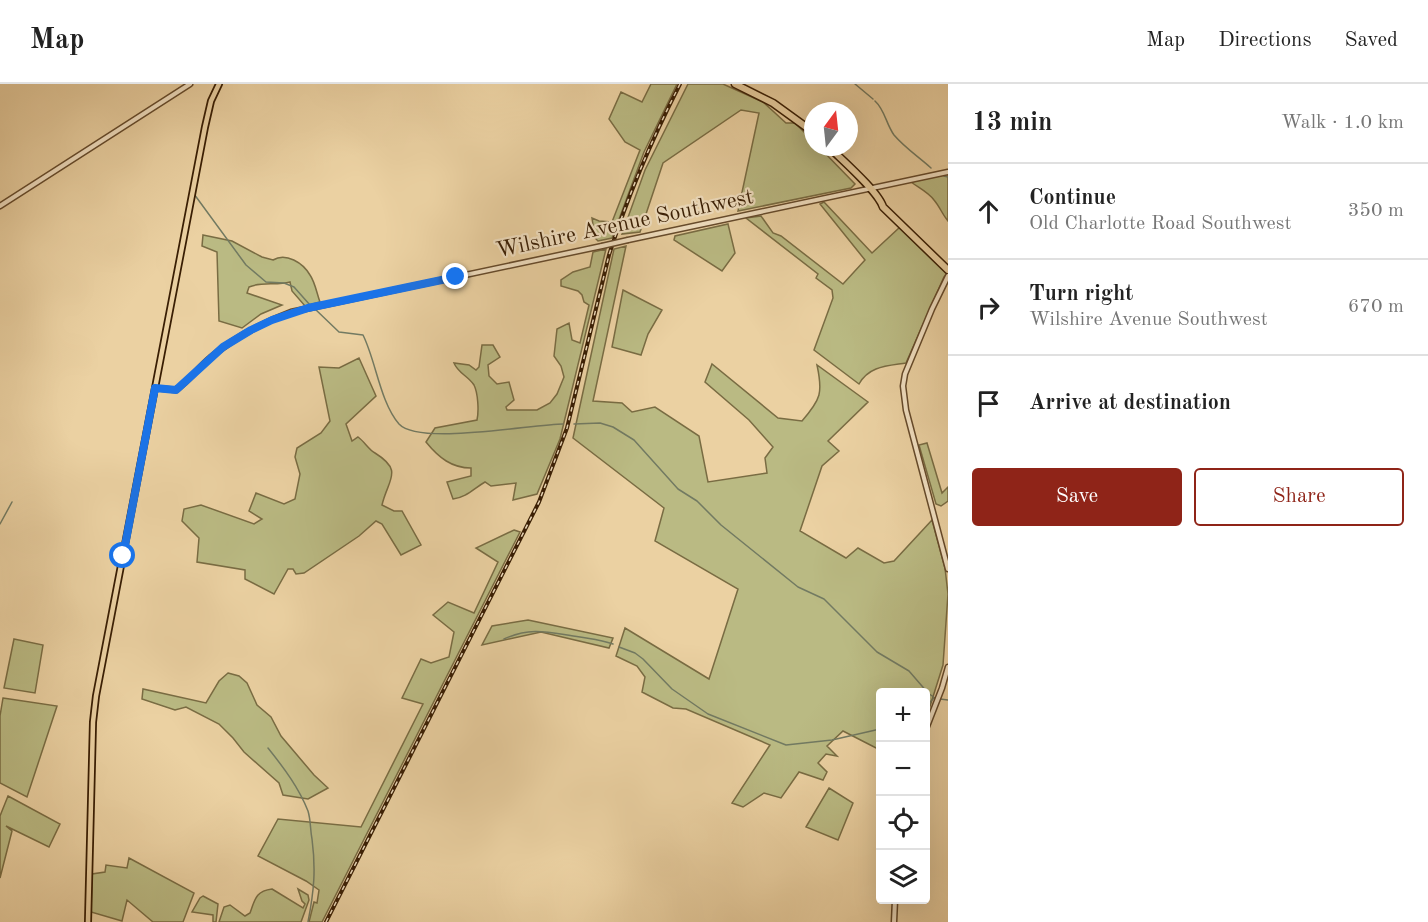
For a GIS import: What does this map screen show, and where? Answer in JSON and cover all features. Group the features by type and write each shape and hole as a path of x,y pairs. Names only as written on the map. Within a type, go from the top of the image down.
{"highway":[{"path":"735,84 773,103 804,125"},
{"path":"838,156 948,265"},
{"path":"882,202 883,207 948,270"}],"main road":[{"path":"88,922 93,722 96,696 205,127 211,101 219,84"}],"street":[{"path":"0,206 190,84"},
{"name":"Wilshire Avenue Southwest","path":"155,388 176,390 210,358 236,339 291,312 948,172"},
{"path":"948,276 909,361 903,389 906,410 948,569"},
{"path":"930,719 948,667"},
{"path":"894,922 895,904"}],"green space":[{"path":"651,84 677,84 644,152 612,238 598,241 595,238 592,218 612,222 640,150 625,142 609,119 621,92 642,102"},
{"path":"688,84 723,84 763,102 786,123 795,123 804,132 804,156 828,156 855,184 851,188 738,211 759,113 741,110 663,163 640,232 622,234 645,170"},
{"path":"948,174 948,221 932,197 911,182"},
{"path":"824,202 872,253 900,227 948,273 944,277 906,363 873,370 859,384 814,350 833,298 832,290 816,278 818,274 746,218 761,216 773,233 781,236 843,284 865,260 820,204"},
{"path":"728,224 735,253 722,271 674,240 675,236"},
{"path":"203,235 232,241 262,257 273,260 283,257 294,260 310,275 320,302 305,306 292,291 290,282 259,284 249,287 247,293 282,305 261,314 242,328 219,321 217,252 202,246"},
{"path":"626,246 593,401 622,403 632,412 655,407 699,436 708,482 767,473 765,458 773,447 749,420 705,382 712,364 778,418 802,421 819,395 820,382 817,365 868,402 828,441 839,451 822,466 800,531 846,558 858,548 884,563 894,561 932,520 945,568 948,594 943,665 930,706 930,688 876,688 876,748 843,731 827,746 837,756 826,754 818,763 827,772 823,780 799,772 781,798 764,793 743,807 732,803 770,745 686,709 673,708 642,692 645,677 637,666 616,656 625,628 709,679 738,589 655,541 664,508 573,438 614,249"},
{"path":"606,249 560,439 537,494 513,500 516,483 491,486 485,482 466,495 453,499 447,482 471,476 471,468 464,468 446,461 426,442 435,428 477,420 478,402 474,385 454,363 469,365 476,370 479,367 482,345 493,345 500,357 488,365 489,376 497,384 509,382 514,400 506,407 507,410 537,410 550,403 557,394 564,377 561,366 554,356 557,329 569,323 572,340 580,343 589,305 584,302 578,291 561,286 561,280 573,272 590,267 593,252"},
{"path":"623,290 662,310 648,334 641,355 612,347"},
{"path":"359,358 376,396 346,424 352,441 358,437 389,465 392,476 382,505 394,511 402,511 421,545 401,555 382,524 376,521 359,536 304,573 296,574 293,569 288,569 274,594 245,579 245,570 197,562 199,538 182,521 184,509 201,505 254,524 262,519 249,511 256,493 284,504 295,499 300,474 295,457 297,448 321,433 330,421 319,367 339,368"},
{"path":"927,443 942,493 948,487 948,501 941,506 936,504 919,445"},
{"path":"514,530 520,532 322,922 309,922 314,902 317,903 319,890 258,856 278,819 361,827 423,704 402,698 421,659 431,663 449,657 454,632 433,615 448,602 474,613 498,562 476,548"},
{"path":"528,620 613,638 609,648 541,632 482,645 492,626"},
{"path":"14,639 43,645 35,693 4,688"},
{"path":"228,673 239,676 247,683 257,705 271,717 281,736 328,788 308,799 283,795 279,783 244,752 219,724 186,707 175,710 142,699 143,689 206,703 219,681"},
{"path":"3,698 57,706 27,797 0,783 0,716"},
{"path":"829,788 853,803 838,840 806,827"},
{"path":"8,796 60,824 49,847 6,826 12,831 0,878 0,816"},
{"path":"129,858 194,893 183,922 153,922 127,900 122,921 91,912 92,874 105,872 106,865 127,868"},
{"path":"272,889 303,908 305,904 298,889 308,895 309,900 301,922 219,922 224,907 230,905 245,916 250,913 259,894"},
{"path":"203,896 218,904 216,922 213,922 213,915 192,912"}],"waterway":[{"path":"855,84 873,99"},
{"path":"875,101 894,135 931,168"},
{"path":"944,176 948,177"},
{"path":"196,186 198,178"},
{"path":"194,194 246,265 266,282 284,283 294,287 310,305"},
{"path":"315,309 339,332 363,335 387,404 399,424 411,430 452,434 563,424"},
{"path":"574,424 600,423 613,427 634,440 678,489 697,501 721,525 798,587 824,599 877,652 909,671 935,698"},
{"path":"0,524 12,502"},
{"path":"504,639 524,633 550,632 613,644"},
{"path":"619,647 643,659 672,689 708,714 786,745 832,740 876,730"},
{"path":"930,702 934,698"},
{"path":"940,699 948,700"},
{"path":"268,748 296,786 309,815 314,871 308,922"}],"railway":[{"path":"326,922 539,502 567,428 616,233 641,168 680,84"}],"route":[{"path":"123,556 155,388 176,390 223,347 251,330 291,312 456,277"}]}
